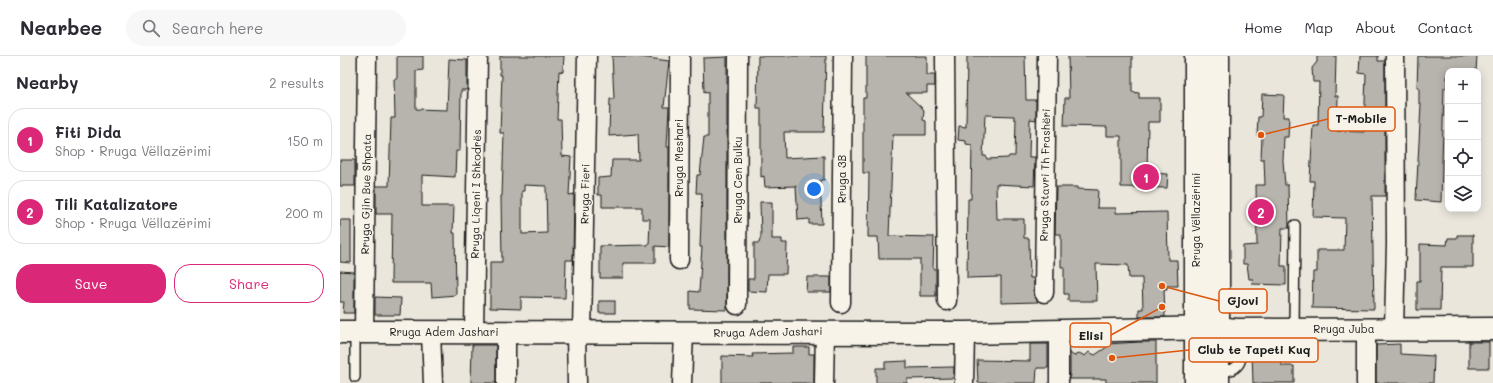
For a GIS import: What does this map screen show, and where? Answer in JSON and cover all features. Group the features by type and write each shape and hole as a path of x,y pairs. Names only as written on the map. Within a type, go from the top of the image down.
{"street":[{"name":"Rruga Gjin Bue Shpata","path":"353,332 367,56"},
{"name":"Rruga Liqeni I Shkodrës","path":"474,332 478,56"},
{"name":"Rruga Fieri","path":"577,383 587,56"},
{"name":"Rruga Meshari","path":"679,260 680,56"},
{"name":"Rruga Cen Bulku","path":"737,305 738,56"},
{"name":"Rruga 3B","path":"841,302 842,56"},
{"path":"945,56 947,301"},
{"name":"Rruga Stavri Th Frashëri","path":"1044,293 1046,56"},
{"name":"Rruga Vëllazërimi","path":"1196,56 1196,383"},
{"name":"Rruga Vëllazërimi","path":"1218,56 1218,377"},
{"path":"1394,329 1396,244 1395,56"},
{"name":"Rruga Adem Jashari","path":"353,332 965,333 1196,329"},
{"name":"Rruga Juba","path":"1196,329 1493,329"},
{"path":"1366,329 1366,383"},
{"path":"506,332 506,383"},
{"path":"824,383 825,332"},
{"path":"1058,383 1059,332"},
{"path":"431,333 433,383"},
{"path":"682,383 684,333"},
{"path":"964,383 965,333"}],"lane":[{"path":"1294,329 1295,225"},
{"path":"1218,377 1232,371 1242,359 1242,330"},
{"path":"353,332 355,377"}],"building":[{"path":"397,56 423,56 423,70 416,71 416,109 447,110 449,59 467,60 467,90 461,90 460,151 456,151 455,177 422,175 422,206 454,206 453,233 455,233 456,295 432,297 431,283 391,283 392,214 376,214 376,186 389,186 391,118 395,118 394,79 397,79"},
{"path":"500,56 564,56 563,72 559,71 557,119 561,119 562,156 571,157 569,195 574,194 573,260 566,260 565,298 521,297 521,309 490,308 490,262 502,262 501,196 504,133 500,133 502,75 500,75","holes":["524,185 546,186 547,233 522,234 522,191 524,191"]},
{"path":"612,56 634,56 669,61 664,107 669,107 667,147 669,147 669,247 655,246 655,263 623,263 623,278 600,278 600,246 649,245 650,219 642,219 642,207 602,207 602,195 598,195 598,178 611,177 612,160 639,160 638,134 609,136 610,99 614,99"},
{"path":"758,56 826,56 824,132 784,132 785,158 824,156 824,180 820,180 822,224 809,224 809,219 798,220 796,186 765,187 764,176 761,177 761,108 757,108"},
{"path":"866,56 927,56 927,75 935,75 935,86 927,86 927,93 906,93 924,110 923,120 926,121 926,135 893,135 889,236 934,237 933,269 936,269 936,296 920,296 920,259 879,259 878,237 868,237 869,173 863,173 863,98 866,98"},
{"path":"967,56 1025,56 1026,100 1036,100 1036,120 1030,119 1029,157 1035,157 1034,186 996,184 997,219 1024,219 1024,238 1029,238 1030,278 1034,278 1034,293 1038,302 1001,303 1001,277 967,278 968,199 971,199 972,145 966,144 966,141 958,140 959,126 966,127","holes":["985,115 1014,116 1014,119 1016,119 1015,156 1009,156 1008,158 987,159 986,156 983,156"]},
{"path":"1068,56 1132,56 1132,92 1139,93 1139,98 1160,98 1160,122 1148,122 1147,173 1168,174 1167,188 1121,187 1121,136 1107,136 1107,127 1064,126 1065,98 1069,98"},
{"path":"1317,56 1336,56 1335,96 1338,96 1337,131 1364,132 1366,74 1359,73 1360,56 1378,56 1378,61 1385,61 1385,196 1372,196 1374,309 1312,308 1313,272 1317,272 1317,250 1344,250 1345,218 1313,217 1314,181 1310,181 1313,125 1318,125 1319,82 1313,82 1312,68 1317,62"},
{"path":"1418,56 1477,56 1476,68 1445,68 1441,202 1416,200 1421,104 1419,104 1419,88 1417,88"},
{"path":"727,57 727,310 690,309 690,291 699,292 702,247 700,247 702,193 696,193 697,175 700,175 704,137 708,137 708,92 704,93 703,58"},
{"path":"1262,94 1284,95 1283,117 1289,117 1288,137 1284,137 1283,161 1285,185 1288,185 1289,228 1282,228 1281,266 1286,266 1286,285 1252,284 1253,279 1249,279 1247,264 1243,264 1243,246 1257,245 1256,185 1265,185 1264,159 1261,159 1262,136 1257,136 1258,117 1261,117"},
{"path":"340,160 355,160 355,186 340,186"},
{"path":"1056,187 1077,187 1077,189 1098,190 1097,208 1116,208 1116,213 1167,212 1168,260 1177,260 1178,286 1167,286 1167,289 1164,289 1165,317 1139,317 1139,309 1143,309 1142,278 1129,278 1128,265 1096,264 1097,301 1068,301 1068,294 1064,294 1064,267 1061,267 1061,234 1055,234"},
{"path":"760,202 772,202 772,239 782,239 782,243 787,243 786,274 768,274 767,292 748,291 748,279 754,279 754,243 759,243 761,236"},
{"path":"340,220 351,220 351,263 340,262"},
{"path":"1457,235 1473,235 1473,267 1441,267 1440,310 1417,310 1417,281 1420,281 1420,244 1447,245 1448,238 1457,238"},
{"path":"340,271 354,272 354,313 343,313 344,302 340,302"},
{"path":"807,277 831,277 831,292 806,292"},
{"path":"375,297 401,298 400,315 375,315"},
{"path":"599,301 615,301 615,313 599,313"},
{"path":"1156,342 1156,383 1106,383 1106,379 1070,379 1070,353 1074,356 1079,353 1085,356 1089,352 1095,355 1107,347 1107,344"},
{"path":"1469,342 1489,342 1489,368 1469,368"},
{"path":"1030,344 1048,344 1048,368 1037,368 1036,383 978,383 977,360 1030,361"},
{"path":"1259,344 1282,344 1282,366 1294,366 1294,383 1253,383 1252,350 1259,349"},
{"path":"1400,344 1400,354 1434,356 1433,383 1376,383 1376,345"},
{"path":"472,345 496,345 496,383 471,383"},
{"path":"793,347 809,347 809,354 814,354 814,383 722,383 722,356 753,357 752,354 793,353"},
{"path":"907,361 907,368 954,367 954,378 907,379 907,383 876,383 876,368 885,368 885,362"}],"place":[{"name":"T-Mobile","path":"1261,135"},
{"name":"Fiti Dida","path":"1146,177"},
{"name":"Tili Katalizatore","path":"1261,212"},
{"name":"Gjovi","path":"1162,286"},
{"name":"Elisi","path":"1162,307"},
{"name":"Club te Tapeti Kuq","path":"1112,358"}]}
